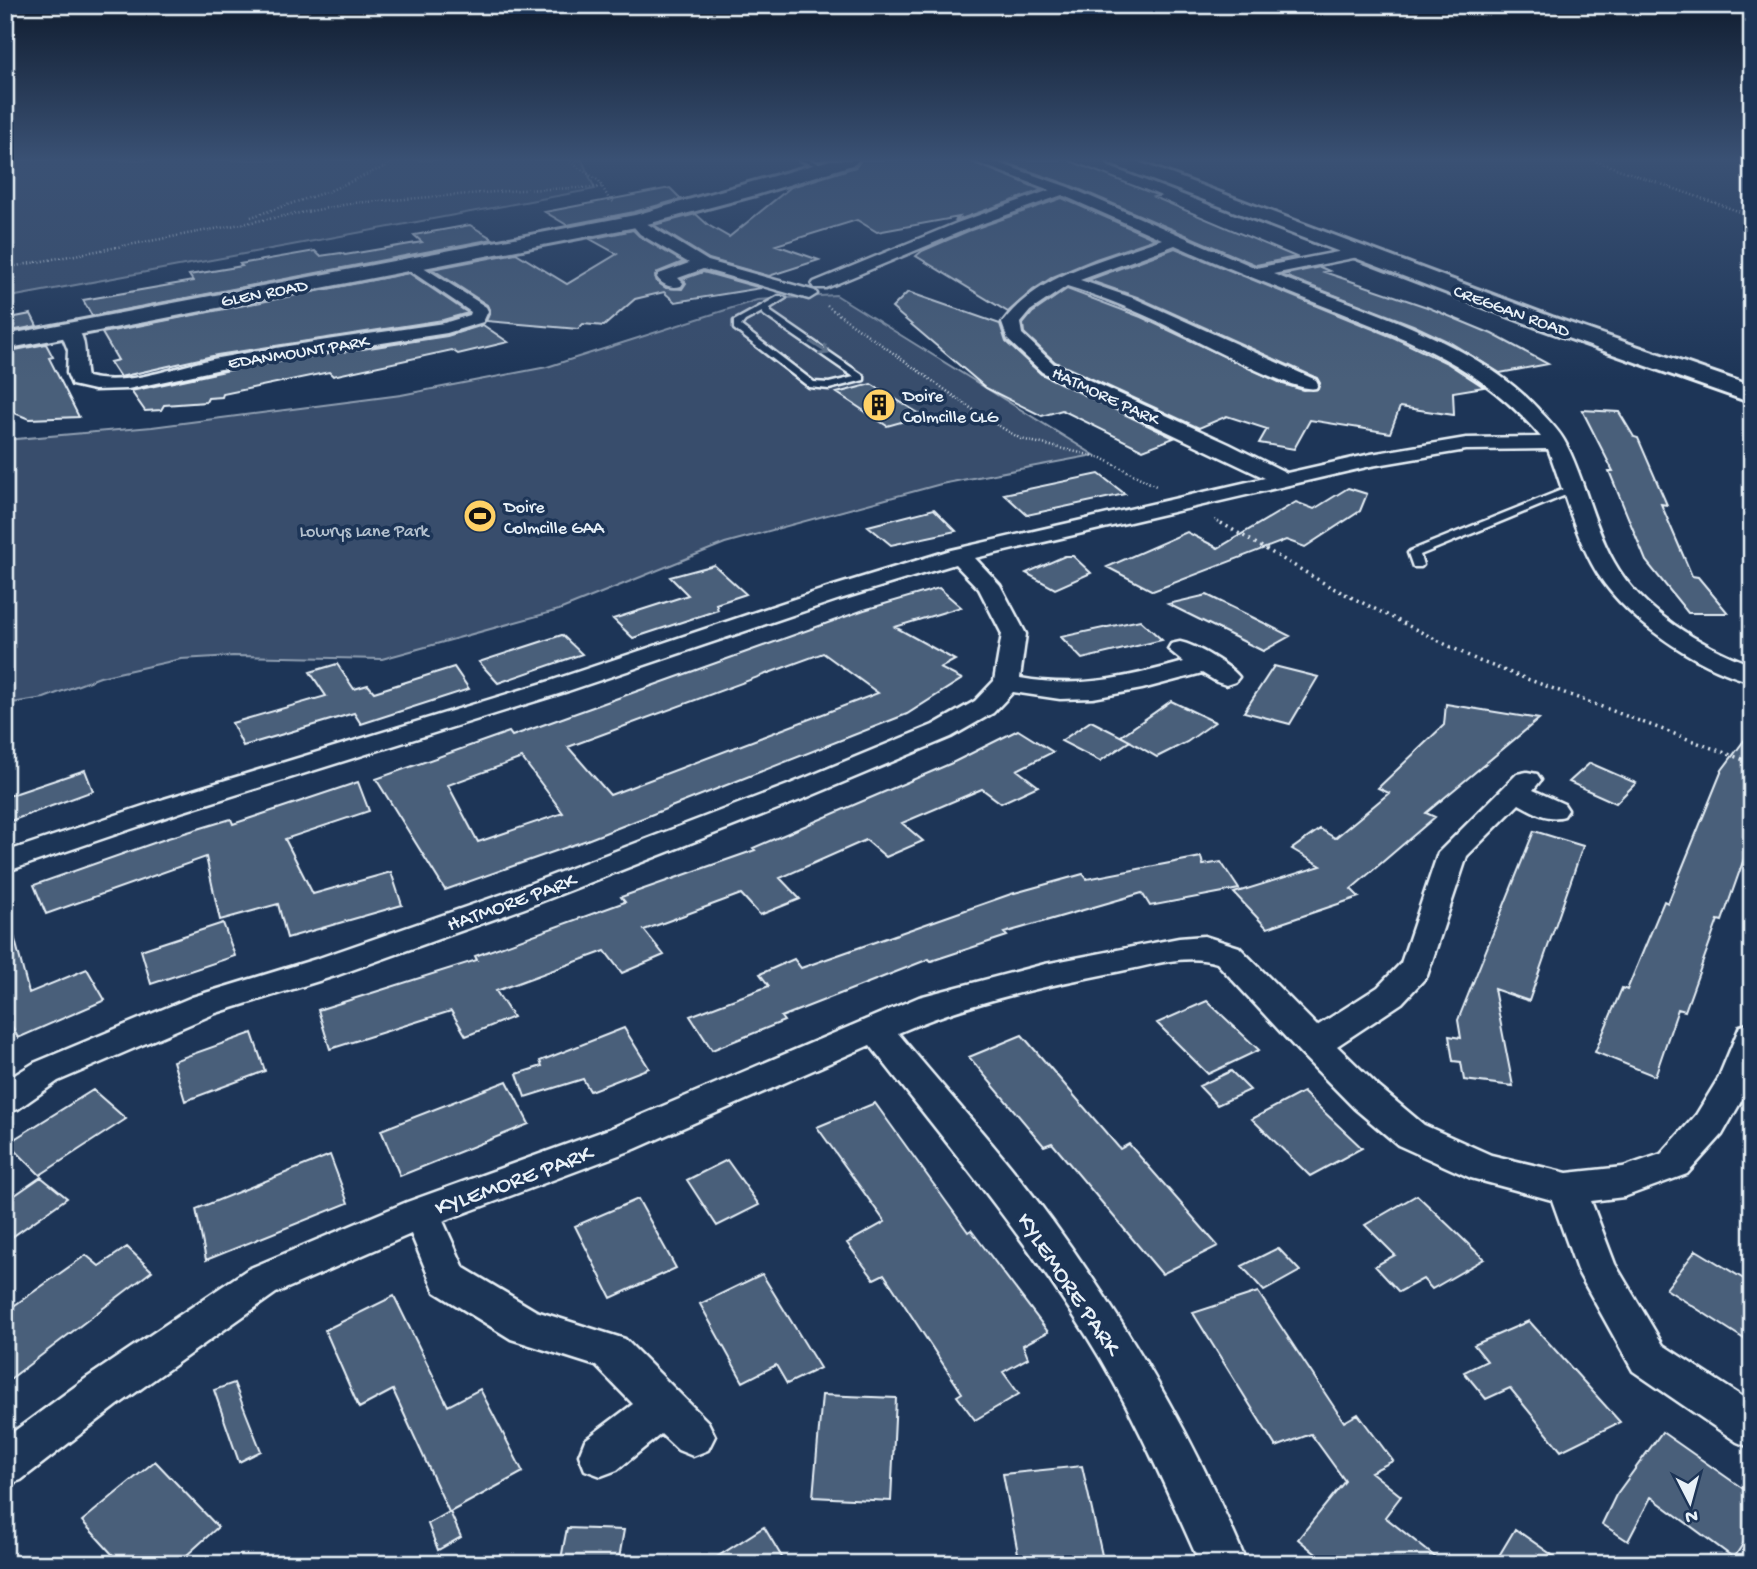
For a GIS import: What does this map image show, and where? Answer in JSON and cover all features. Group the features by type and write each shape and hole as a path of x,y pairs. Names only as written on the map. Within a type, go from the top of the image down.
{"street":[{"name":"GLEN ROAD","path":"5,342 570,233"},
{"path":"649,233 702,264 802,292 944,233"},
{"path":"1160,233 1416,337 1458,357 1495,382 1527,409 1556,443 1604,564 1631,600 1665,629 1718,661 1752,674"},
{"name":"CREGGAN ROAD","path":"1307,233 1752,395"},
{"name":"HATMORE PARK","path":"1175,240 1068,281 1019,310 1011,323 1014,336 1048,368 1223,448 1284,480"},
{"path":"1254,273 1358,253"},
{"name":"EDANMOUNT PARK","path":"69,330 77,350 76,373 79,381 92,385 116,384 215,364 447,328 477,318 480,311 409,264"},
{"path":"666,278 702,264"},
{"path":"1068,281 1134,304 1279,373 1309,384"},
{"path":"5,862 174,805 559,686 832,594 959,555 1284,480 1466,444 1556,443"},
{"path":"959,555 988,585 1014,634 1007,683 1076,692 1215,670 1180,649"},
{"name":"HATMORE PARK","path":"5,1098 46,1072 204,1005 327,967 514,901 798,791 942,731 984,707 1007,683"},
{"path":"1313,1045 1390,995 1416,968 1453,853 1521,786 1554,810"},
{"name":"KYLEMORE PARK","path":"5,1465 103,1391 262,1280 421,1213 622,1139 931,1005 1045,975 1178,949 1204,947 1228,955 1313,1045 1367,1098 1411,1135 1484,1168 1567,1188 1624,1182 1674,1164 1743,1085 1752,1035"},
{"name":"KYLEMORE PARK","path":"875,1028 1038,1231 1101,1323 1152,1409 1224,1564"},
{"path":"1567,1188 1597,1270 1648,1358 1752,1428"},
{"name":"KYLEMORE PARK","path":"421,1213 449,1280 525,1325 610,1352 692,1436"},
{"path":"601,1455 663,1405"}],"lane":[{"path":"766,308 767,313 862,378 830,386 812,385 737,327 737,323 747,315 802,292"},
{"path":"1417,565 1414,553 1574,488"}],"path":[{"path":"5,268 186,233"},
{"path":"802,292 982,416 1021,439 1102,457 1189,504 1329,586 1479,661 1752,763"}],"green space":[{"path":"5,233 356,233 5,298"},
{"name":"Lowrys Lane Park","path":"836,295 1094,455 941,484 725,543 559,610 382,659 233,656 181,659 100,677 44,698 5,704 5,440 152,427 401,395 547,367 757,300"}],"building":[{"path":"484,233 493,239 92,316 83,300 193,281 189,275 315,251 320,256 341,253 345,255 422,242 414,235"},
{"path":"618,233 636,233 683,262 658,272 655,276 657,282 666,288 682,289 686,283 683,279 703,272 761,288 675,302 664,292 635,299 604,326 583,324 578,329 486,321 490,312 487,305 432,269 516,253 567,284 617,254 590,239"},
{"path":"667,233 722,233 729,237 734,233 814,233 776,245 819,260 769,276 709,259"},
{"path":"963,233 1142,233 1155,239 1053,277 1008,312 916,256"},
{"path":"1182,233 1240,233 1296,257 1256,265"},
{"path":"1175,248 1395,338 1447,363 1484,387 1453,392 1454,415 1400,407 1390,433 1310,420 1294,449 1259,443 1267,429 1227,416 1199,428 1055,362 1024,333 1023,324 1032,313 1067,289 1141,317 1283,384 1303,390 1318,389 1320,383 1317,378 1137,297 1088,280"},
{"path":"1320,267 1329,271 1324,272 1427,307 1492,334 1548,364 1500,373 1449,342 1413,325 1282,275"},
{"path":"409,273 468,313 443,320 217,355 120,377 110,362 118,360 102,333"},
{"path":"908,292 1000,324 1006,342 1041,374 1174,438 1143,450 1062,410 1042,416 986,388 892,308"},
{"path":"31,314 37,326 5,332 5,319"},
{"path":"483,325 508,342 458,354 452,350 333,376 329,372 223,394 222,397 208,398 206,402 164,405 161,410 145,411 131,391 244,367 447,336"},
{"path":"46,344 53,357 49,358 79,417 29,419 5,409 5,352"},
{"name":"Doire Colmcille CLG","path":"871,384 923,416 887,426 837,393"},
{"path":"1582,410 1619,412 1634,437 1638,438 1667,505 1661,504 1692,576 1698,577 1728,613 1688,613 1646,561 1609,471 1613,471"},
{"path":"1099,474 1125,494 1027,515 1004,494"},
{"path":"1348,488 1367,494 1360,511 1305,547 1286,540 1153,591 1107,567 1187,532 1218,548 1296,502 1314,509"},
{"path":"934,509 956,531 891,545 868,526"},
{"path":"1065,556 1073,556 1091,573 1055,589 1026,573"},
{"path":"714,565 746,594 716,604 718,610 633,638 613,619 688,595 670,577"},
{"path":"939,588 961,607 895,627 955,660 940,668 962,679 907,714 587,840 445,890 376,779 509,732 512,736 864,610","holes":["823,653 878,693 610,795 568,747","522,758 563,813 478,842 448,785"]},
{"path":"1207,595 1290,636 1263,651 1168,604"},
{"path":"1140,620 1162,640 1082,659 1061,637"},
{"path":"562,635 582,654 498,683 479,662"},
{"path":"337,664 354,689 368,685 374,692 454,667 469,689 361,724 354,713 243,746 232,723 326,696 310,672"},
{"path":"1274,666 1318,677 1290,724 1244,712"},
{"path":"1171,701 1215,722 1187,742 1157,757 1121,736"},
{"path":"1446,704 1539,719 1426,813 1435,817 1351,889 1359,897 1267,928 1234,893 1321,866 1292,849 1320,829 1335,838 1389,793 1378,788 1444,725"},
{"path":"1091,721 1130,741 1100,761 1061,741"},
{"path":"1018,730 1053,752 1017,770 1038,786 1001,803 982,789 902,823 923,841 886,857 866,840 780,878 800,899 760,915 741,894 644,930 664,955 622,973 605,951 496,991 513,1017 466,1036 451,1011 330,1049 318,1010 477,960 475,956 625,902 621,897 755,850 753,848 952,763"},
{"path":"1752,730 1752,836 1722,921 1718,920 1685,1011 1678,1009 1655,1076 1595,1052 1622,988 1627,990 1664,901 1668,903 1722,770"},
{"path":"1590,763 1636,783 1616,803 1569,782"},
{"path":"85,770 93,791 5,823 5,797"},
{"path":"358,782 369,811 285,839 313,894 391,872 402,905 287,938 278,904 220,920 206,857 46,914 34,885 168,838 231,819 233,824"},
{"path":"1534,831 1583,846 1529,1001 1494,989 1513,1086 1464,1080 1461,1062 1453,1061 1449,1036 1461,1038 1458,1020"},
{"path":"1201,857 1203,865 1221,862 1239,889 1150,906 1142,893 1004,933 1007,936 931,961 929,959 781,1017 784,1021 712,1050 690,1016 769,986 760,974 794,959 801,968 1011,894 1083,874 1087,879"},
{"path":"223,923 235,956 151,984 141,950"},
{"path":"14,936 29,993 87,969 105,1000 18,1038 5,1012 5,937"},
{"path":"1207,1001 1259,1050 1208,1074 1157,1023"},
{"path":"624,1028 649,1068 590,1091 583,1079 525,1097 517,1074 542,1066 540,1061"},
{"path":"252,1033 265,1071 185,1101 173,1061"},
{"path":"1022,1035 1120,1149 1129,1144 1218,1246 1162,1274 1052,1143 1044,1146 969,1057"},
{"path":"1231,1071 1250,1090 1217,1105 1199,1086"},
{"path":"507,1081 529,1124 400,1176 381,1130"},
{"path":"93,1090 126,1119 40,1175 8,1143"},
{"path":"1303,1092 1362,1148 1310,1176 1252,1119"},
{"path":"875,1103 968,1232 971,1230 1048,1332 1023,1345 1028,1358 1003,1372 1019,1394 975,1420 957,1396 962,1393 884,1274 874,1279 847,1243 885,1222 817,1127"},
{"path":"330,1155 348,1203 206,1260 196,1209"},
{"path":"727,1160 759,1205 717,1226 687,1180"},
{"path":"41,1177 67,1198 5,1242 5,1202"},
{"path":"1417,1195 1484,1259 1432,1289 1423,1279 1399,1292 1375,1266 1395,1255 1365,1225"},
{"path":"638,1199 676,1268 611,1298 575,1226"},
{"path":"127,1247 152,1271 5,1383 5,1312 86,1255 99,1266"},
{"path":"1278,1248 1300,1271 1264,1291 1242,1266"},
{"path":"1696,1250 1752,1284 1752,1344 1666,1289"},
{"path":"762,1274 820,1368 787,1384 776,1365 743,1382 700,1304"},
{"path":"1258,1292 1344,1422 1358,1414 1393,1461 1371,1472 1401,1496 1385,1517 1444,1564 1328,1564 1298,1539 1345,1481 1311,1434 1276,1447 1193,1313"},
{"path":"394,1296 448,1406 480,1389 523,1472 450,1512 461,1537 438,1550 428,1524 449,1512 393,1390 359,1408 325,1330"},
{"path":"1529,1321 1620,1422 1561,1451 1510,1388 1486,1399 1464,1372 1487,1361 1474,1345"},
{"path":"234,1383 261,1451 239,1462 214,1390"},
{"path":"822,1395 896,1398 891,1501 813,1497"},
{"path":"1662,1432 1752,1495 1752,1530 1734,1558 1651,1497 1628,1541 1602,1524 1616,1495"},
{"path":"155,1461 218,1527 177,1564 121,1564 82,1521"},
{"path":"1082,1466 1104,1564 1020,1564 1003,1474"},
{"path":"764,1527 786,1564 706,1564"},
{"path":"567,1528 624,1530 618,1564 560,1564"},
{"path":"1515,1529 1565,1564 1494,1564"}],"place":[{"name":"Doire Colmcille CLG","path":"879,405"},
{"name":"Doire Colmcille GAA","path":"480,516"}]}
